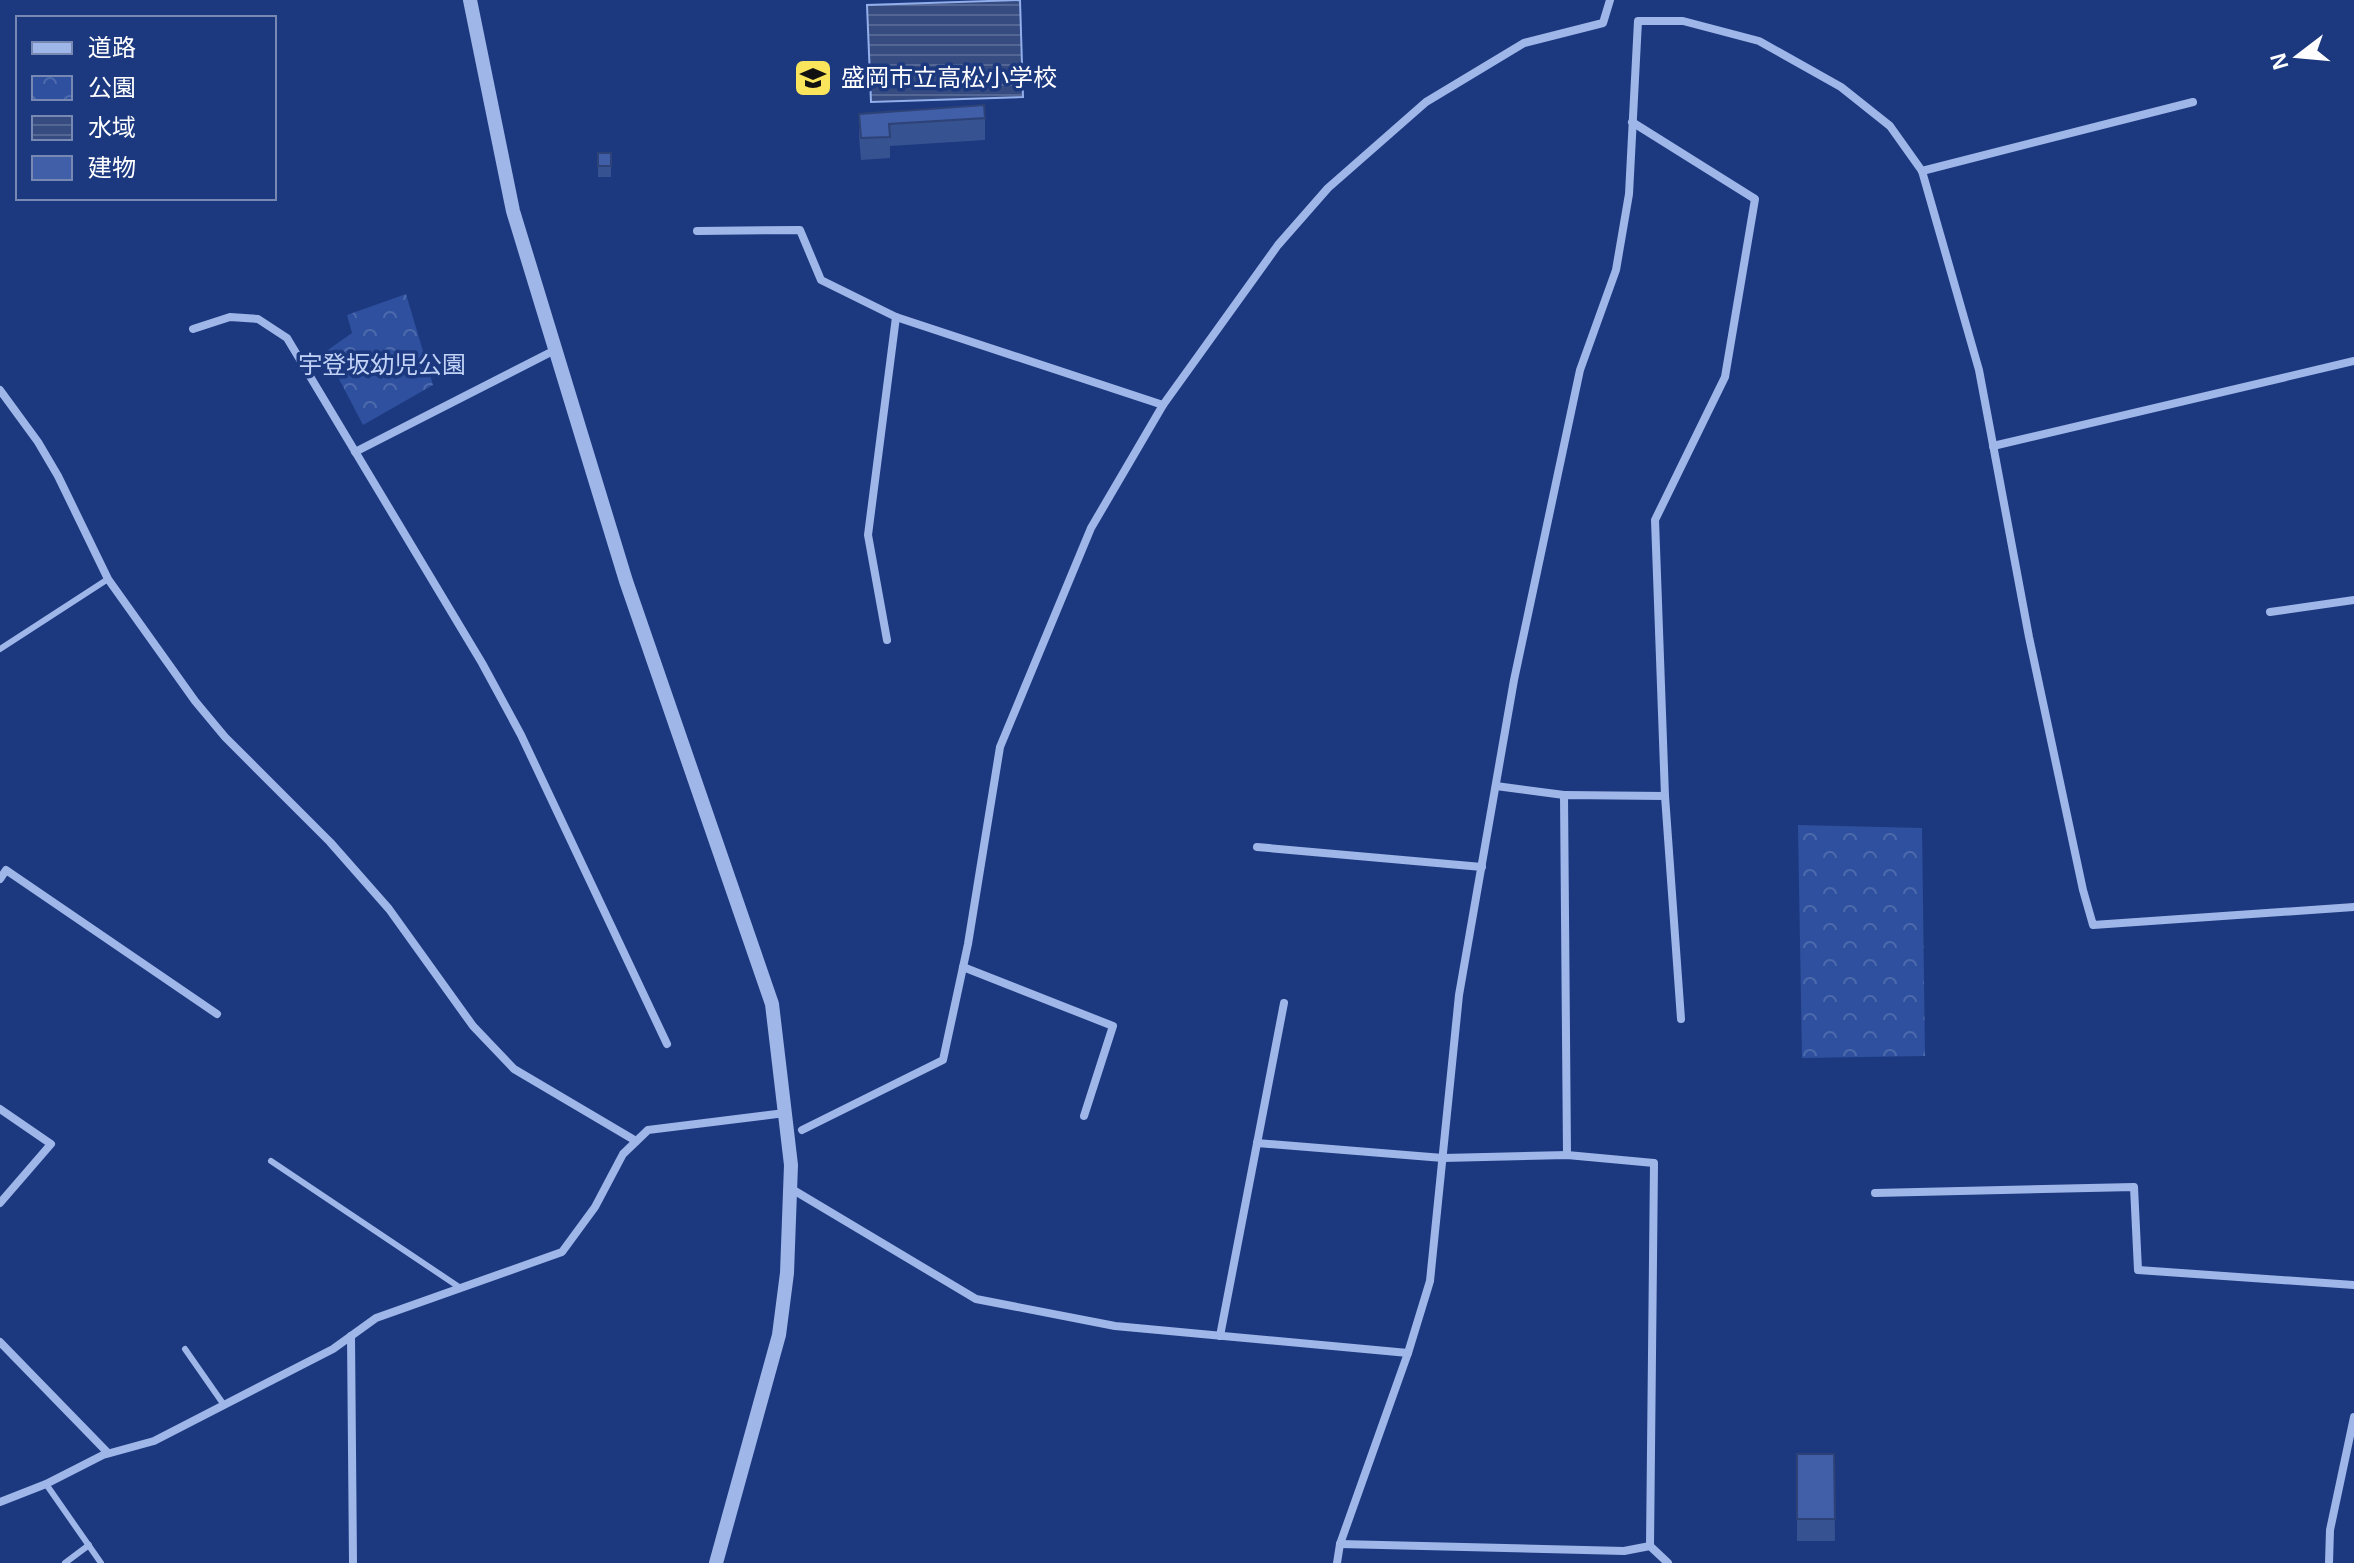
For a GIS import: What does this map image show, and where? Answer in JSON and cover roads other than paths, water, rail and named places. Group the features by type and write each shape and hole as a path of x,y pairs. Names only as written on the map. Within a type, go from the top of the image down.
{"street":[{"path":"470,0 513,211 626,581 772,1004 791,1165 787,1273 779,1335 716,1563"},
{"path":"802,1130 943,1060 963,967 1000,747 1091,528 1163,405 1278,245 1328,188 1426,102 1524,43 1603,23 1610,0"},
{"path":"1337,1563 1340,1544 1408,1353 1430,1281 1459,995 1514,680 1580,370 1616,270 1629,194 1638,21 1683,21 1759,41 1841,87 1890,126 1922,171 1979,370 2032,651 2093,925 2354,907"},
{"path":"1922,171 2193,102"},
{"path":"1632,122 1755,199 1725,377 1655,520 1665,796 1681,1019"},
{"path":"697,231 800,230 821,280 896,317 1163,405"},
{"path":"193,329 230,317 258,319 287,338 482,663 521,735 667,1044"},
{"path":"887,640 868,535 896,317"},
{"path":"355,452 555,350"},
{"path":"1993,446 2354,361"},
{"path":"0,390 51,464 108,579 195,701 225,737 330,842 389,909 473,1026 514,1069 636,1141"},
{"path":"2270,612 2354,600"},
{"path":"1496,786 1564,795 1665,796"},
{"path":"1564,795 1567,1155"},
{"path":"1257,847 1482,867"},
{"path":"0,879 6,870 217,1014"},
{"path":"963,967 1113,1026 1084,1116"},
{"path":"1220,1336 1284,1003"},
{"path":"0,1109 51,1144 0,1203"},
{"path":"0,1502 46,1484 108,1453 154,1441 333,1349 376,1318 562,1252 595,1207 623,1154 648,1130 785,1113"},
{"path":"1257,1143 1443,1158 1567,1155 1654,1163 1650,1546 1668,1563"},
{"path":"1875,1193 2134,1187 2138,1270 2354,1285"},
{"path":"790,1188 976,1299 1115,1326 1408,1353"},
{"path":"351,1336 353,1563"},
{"path":"0,1342 108,1453"},
{"path":"2329,1563 2330,1530 2354,1417"},
{"path":"1340,1544 1624,1551 1650,1546"}],"lane":[{"path":"0,649 108,579"},
{"path":"271,1161 459,1287"},
{"path":"185,1349 224,1405"},
{"path":"46,1484 101,1563"},
{"path":"65,1563 89,1545"}],"water":[{"path":"1020,0 1023,97 871,102 867,5"}],"place":[{"name":"盛岡市立高松小学校","path":"813,78"}],"park label":[{"name":"宇登坂幼児公園","path":"382,365"}]}
